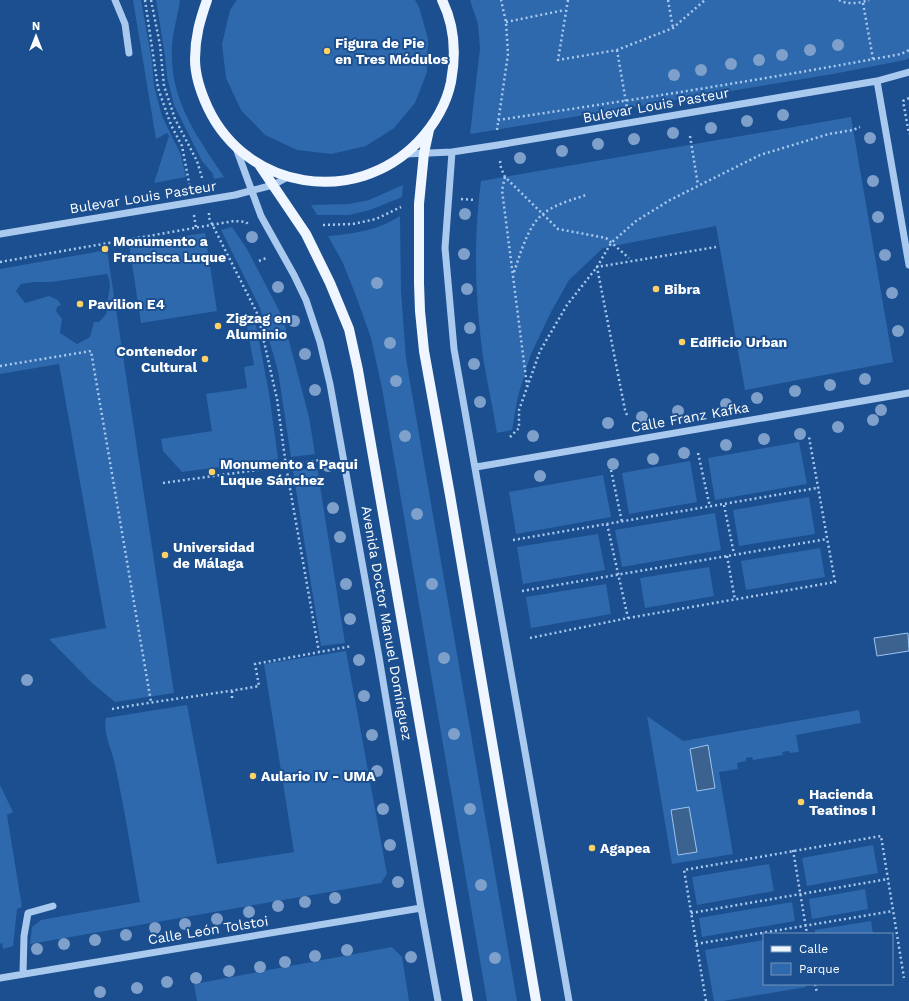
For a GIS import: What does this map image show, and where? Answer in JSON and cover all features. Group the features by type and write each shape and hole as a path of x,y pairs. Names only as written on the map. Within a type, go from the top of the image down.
{"main road":[{"path":"207,0 198,27 195,60 201,92 215,122 236,148 260,166 288,177 316,182 350,180 370,174 406,154 429,130 440,112 448,92 454,64 453,37 447,9 442,0"},
{"path":"429,130 424,153 419,204 419,283 424,351 536,1001"},
{"name":"Avenida Doctor Manuel Domínguez","path":"260,166 306,234 330,283 348,330 358,370 468,1001"}],"street":[{"path":"114,0 125,24 129,53"},
{"name":"Bulevar Louis Pasteur","path":"406,154 452,152 877,80 909,72"},
{"path":"877,80 909,265"},
{"name":"Avenida Doctor Manuel Domínguez","path":"236,148 261,216 294,275 306,300 320,342 328,377 380,657 420,908 438,1001"},
{"path":"452,152 445,248 454,348 476,466 569,1001"},
{"name":"Bulevar Louis Pasteur","path":"0,234 251,191 274,185 288,177"},
{"name":"Calle Franz Kafka","path":"476,466 909,393"},
{"path":"23,973 24,936 28,913 53,906"},
{"name":"Calle León Tolstoi","path":"0,978 420,908"}],"path":[{"path":"146,0 158,88 169,120 179,137 184,153 196,228"},
{"path":"151,0 160,45 164,86 175,119 197,162 203,181"},
{"path":"497,130 508,54 506,22 501,0"},
{"path":"568,0 565,10 558,60 617,50 673,28 705,0"},
{"path":"668,0 673,28"},
{"path":"839,0 842,2 863,3 869,0"},
{"path":"863,3 873,59"},
{"path":"506,22 565,10"},
{"path":"617,50 627,108"},
{"path":"498,120 626,101 873,59 901,54 909,50"},
{"path":"909,98 903,101 908,117 909,134"},
{"path":"510,437 519,428 519,410 540,351 567,305 597,266 611,243 636,221 670,200 760,155 828,134 853,130 860,127"},
{"path":"690,136 698,185"},
{"path":"632,138 633,146"},
{"path":"500,161 505,177 558,230 606,238 630,258"},
{"path":"505,177 502,190 514,273 527,386"},
{"path":"514,273 526,239 534,223 542,214 561,204 586,195"},
{"path":"455,199 475,200"},
{"path":"322,225 353,224 376,219 401,207"},
{"path":"209,218 258,315 277,399 286,466 319,652"},
{"path":"0,262 213,226 234,221 246,222 251,227"},
{"path":"597,266 716,247"},
{"path":"259,261 266,258"},
{"path":"597,266 627,414"},
{"path":"0,366 91,351 151,702"},
{"path":"530,638 628,618 835,582 809,437"},
{"path":"698,453 710,507"},
{"path":"163,483 320,460"},
{"path":"611,470 622,522"},
{"path":"513,540 817,488"},
{"path":"724,505 734,554"},
{"path":"607,524 628,618"},
{"path":"522,591 827,539"},
{"path":"727,556 735,600"},
{"path":"112,709 259,686 255,664 352,646"},
{"path":"232,691 232,698"},
{"path":"706,1001 684,870 880,836 904,978"},
{"path":"793,850 807,933"},
{"path":"691,913 888,879"},
{"path":"763,933 893,911"},
{"path":"696,944 763,933"},
{"path":"815,985 817,993"}],"green space":[{"path":"133,0 141,0 152,61 154,86 162,116 181,155 186,177 154,183 169,136 167,133 156,139"},
{"path":"156,0 180,0 172,46 172,65 175,83 186,116 224,177 214,179 213,174 202,161 174,105 167,77"},
{"path":"237,0 415,0 419,7 428,39 427,72 415,103 394,128 366,146 331,154 297,150 265,135 241,110 226,78 222,44 230,10"},
{"path":"470,0 909,0 909,58 833,74 470,134 480,48 478,24"},
{"path":"851,117 893,362 745,390 716,226 603,248 569,280 551,312 531,354 518,396 512,430 497,433 484,363 477,295 476,249 478,204 481,181"},
{"path":"403,185 402,197 370,210 349,215 317,215 311,205 349,204 369,200"},
{"path":"400,216 401,291 406,359 517,1001 487,1001 382,388 371,338 343,263 328,236 347,234 375,228"},
{"path":"232,227 247,249 283,318 309,417 315,454 291,457 278,371 260,308 221,230"},
{"path":"205,233 217,311 141,323 129,244"},
{"path":"107,250 174,693 115,702 92,683 49,639 106,628 59,364 0,374 0,269","holes":["107,274 109,277 110,288 107,302 101,306 107,313 99,322 94,322 90,337 77,344 60,333 62,319 56,311 57,307 61,305 58,300 49,296 25,303 16,291 21,284 34,282 51,282"]},
{"path":"256,325 269,393 278,459 182,472 163,451 161,439 212,431 206,394 247,388 244,367 254,365 247,326"},
{"path":"799,442 807,484 715,500 708,458"},
{"path":"690,461 697,502 629,514 622,473"},
{"path":"317,467 345,643 321,646 293,471"},
{"path":"603,475 611,517 516,534 509,492"},
{"path":"809,497 815,534 739,546 733,510"},
{"path":"715,513 721,550 622,567 615,530"},
{"path":"598,534 605,570 523,584 517,547"},
{"path":"820,548 825,577 746,590 741,561"},
{"path":"709,567 714,596 645,608 640,578"},
{"path":"606,584 611,614 531,628 526,597"},
{"path":"346,651 387,874 381,883 30,944 32,927 41,920 140,902 119,782 107,736 105,724 106,718 187,705 217,864 294,852 264,664"},
{"path":"859,710 861,723 796,735 799,752 782,752 783,755 753,760 752,757 746,758 746,761 737,763 738,769 719,772 733,854 672,864 647,716 683,741"},
{"path":"0,785 13,812 7,815 22,907 17,909 13,946 3,949 2,943 0,944"},
{"path":"873,845 878,873 807,886 802,858"},
{"path":"769,864 774,891 697,905 692,877"},
{"path":"865,889 868,909 812,919 809,899"},
{"path":"792,902 795,921 702,937 699,918"},
{"path":"871,921 873,933 815,933 815,930"},
{"path":"763,940 763,985 806,985 806,987 723,1001 714,1001 705,950"},
{"path":"392,947 402,957 409,1001 197,1001 194,984"}],"shaded area":[{"path":"908,633 909,651 877,656 874,638"},
{"path":"708,745 715,788 697,791 690,749"},
{"path":"689,807 697,852 678,855 671,810"}],"place":[{"name":"Figura de Pie en Tres Módulos","path":"327,51"},
{"name":"Monumento a Francisca Luque","path":"105,249"},
{"name":"Bibra","path":"656,289"},
{"name":"Pavilion E4","path":"80,304"},
{"name":"Zigzag en Aluminio","path":"218,326"},
{"name":"Edificio Urban","path":"682,342"},
{"name":"Contenedor Cultural","path":"205,359"},
{"name":"Monumento a Paqui Luque Sánchez","path":"212,472"},
{"name":"Universidad de Málaga","path":"165,555"},
{"name":"Aulario IV - UMA","path":"253,776"},
{"name":"Hacienda Teatinos I","path":"801,802"},
{"name":"Agapea","path":"592,848"}]}
